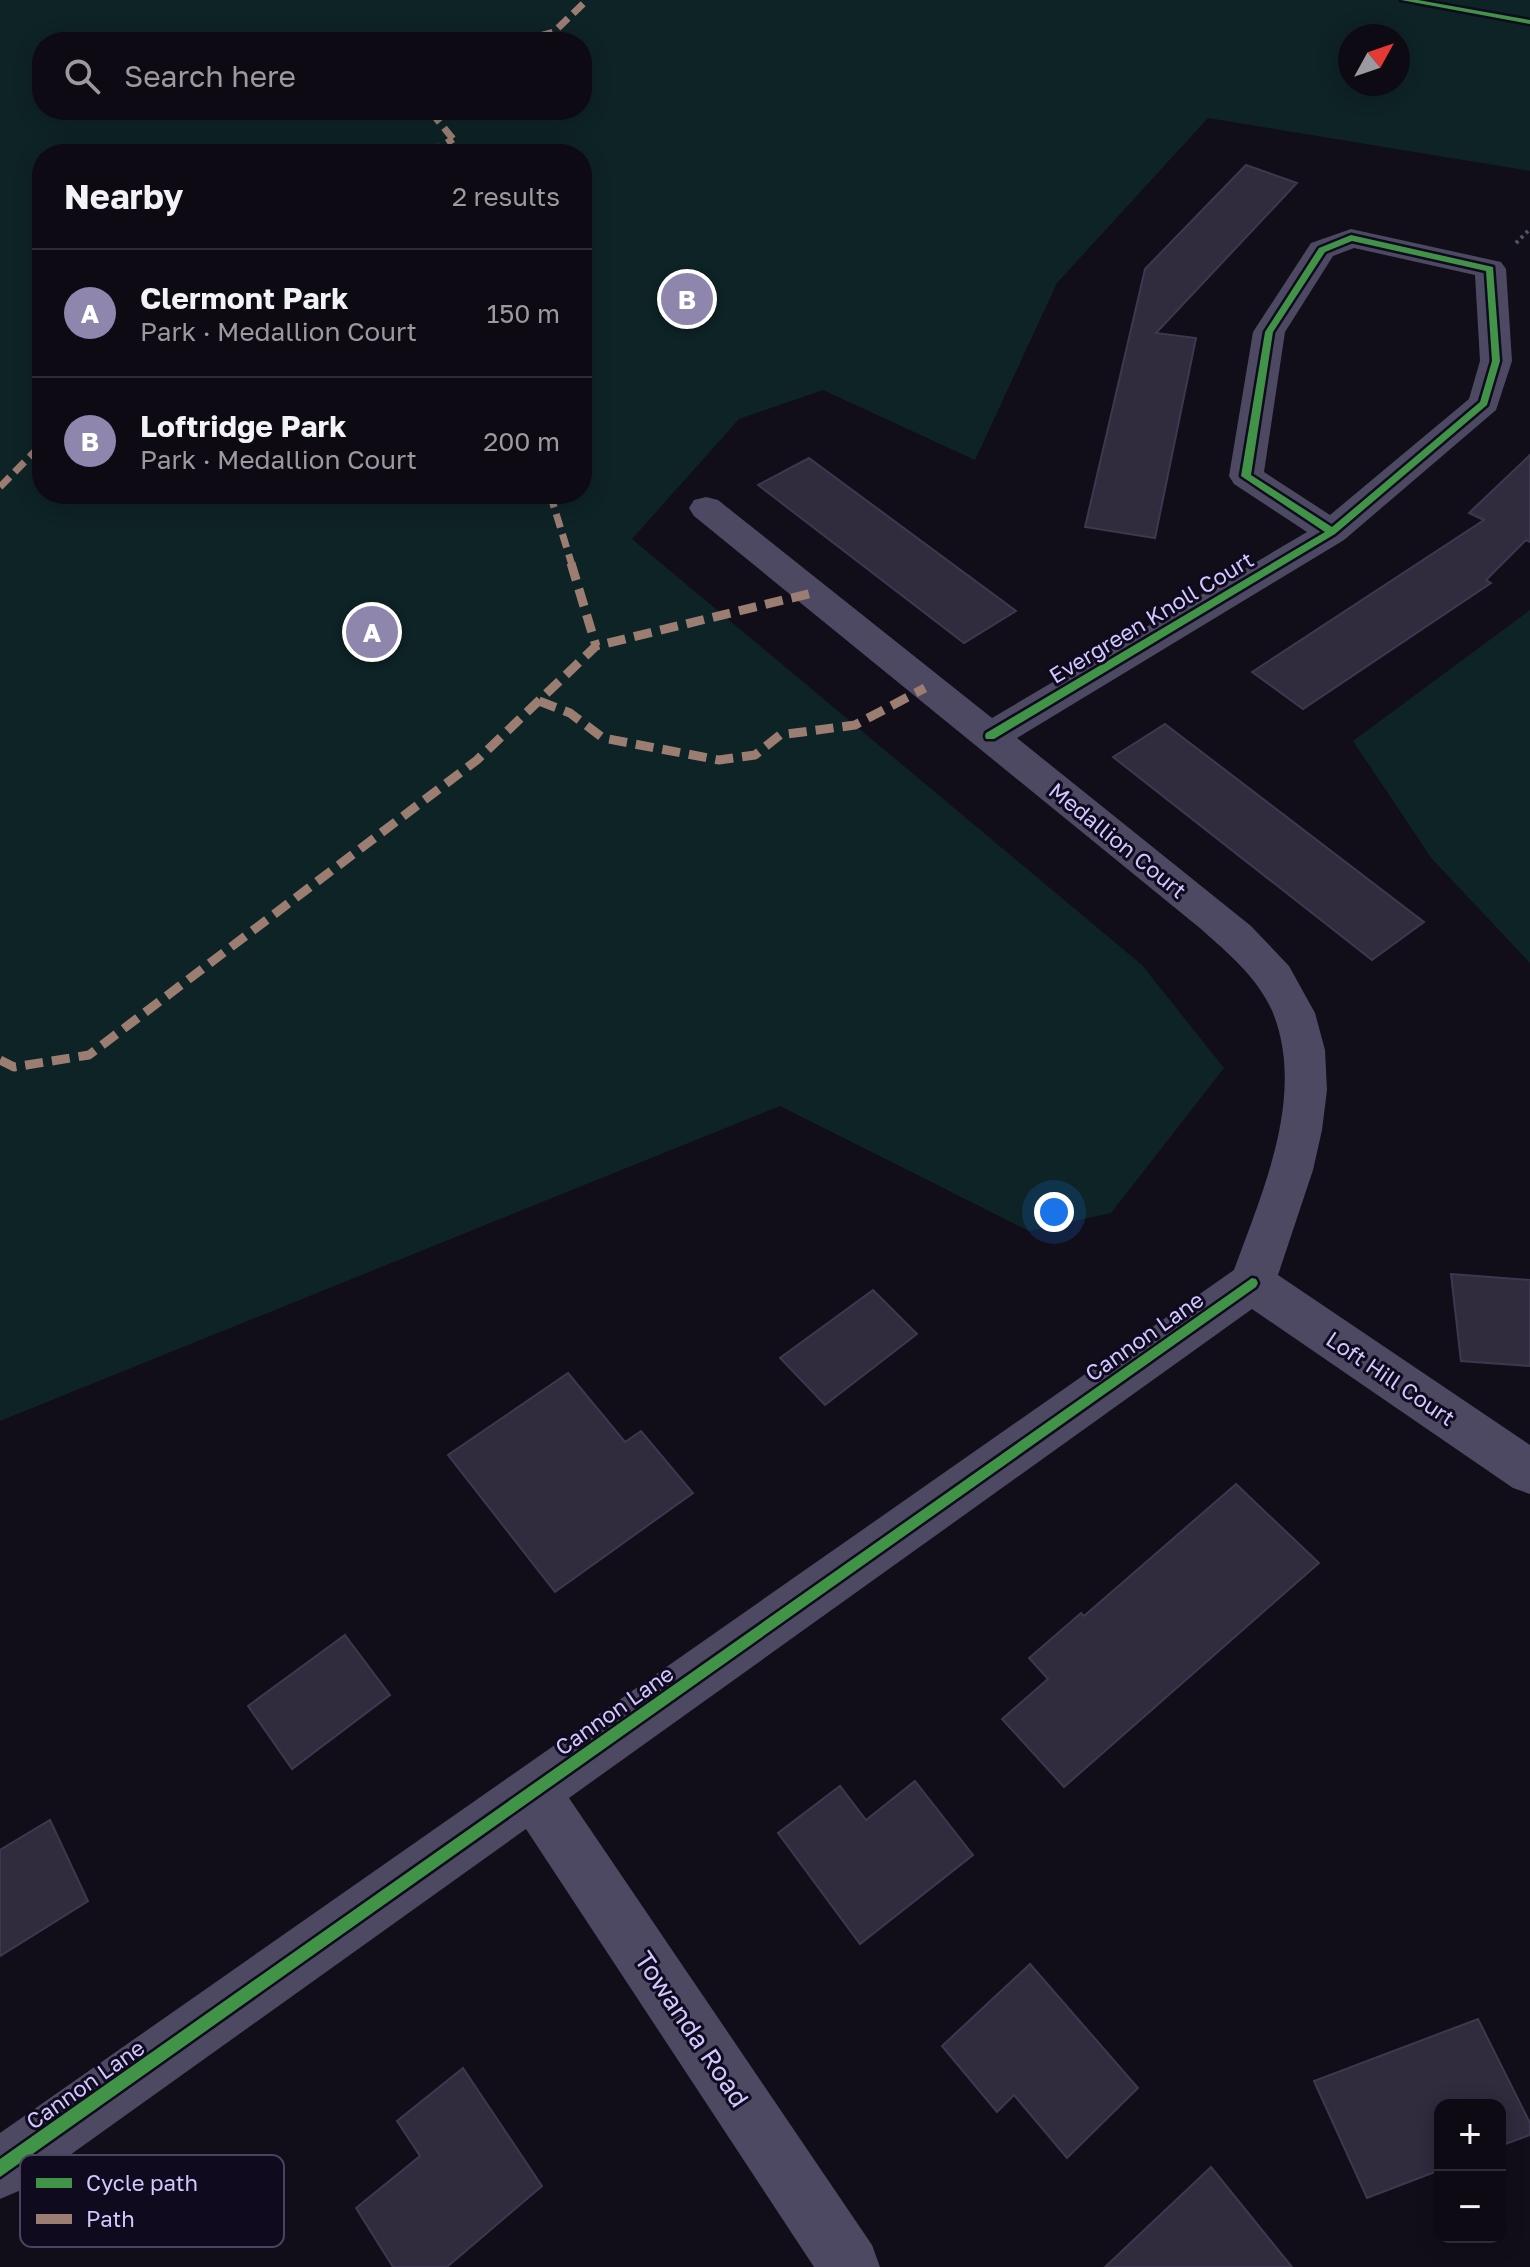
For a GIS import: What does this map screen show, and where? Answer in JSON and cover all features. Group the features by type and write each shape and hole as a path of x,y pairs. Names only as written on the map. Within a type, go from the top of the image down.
{"street":[{"name":"Evergreen Knoll Court","path":"990,736 1332,532 1484,403 1496,361 1490,269 1351,238 1322,250 1269,332 1246,476 1332,532"},
{"name":"Medallion Court","path":"706,508 1237,937 1275,978 1299,1028 1305,1065 1301,1129 1252,1283"},
{"name":"Loft Hill Court","path":"1252,1283 1530,1472"},
{"name":"Cannon Lane","path":"0,2169 1252,1283"},
{"name":"Towanda Road","path":"533,1792 850,2267"}],"green space":[{"path":"0,0 1530,0 1530,171 1208,118 1057,283 975,460 823,390 739,419 632,539 1142,965 1224,1068 1111,1213 1029,1231 780,1106 0,1421"},
{"path":"1530,610 1530,963 1432,859 1353,741"}],"building":[{"path":"1246,165 1297,183 1156,333 1196,338 1155,538 1085,527 1145,269"},
{"path":"1530,455 1530,542 1526,540 1486,580 1491,583 1303,709 1252,672 1484,520 1469,513"},
{"path":"809,458 1016,611 964,643 758,485"},
{"path":"1165,724 1424,922 1372,960 1113,757"},
{"path":"1451,1274 1530,1280 1530,1366 1461,1361"},
{"path":"873,1290 917,1334 825,1405 780,1358"},
{"path":"568,1373 625,1442 641,1431 693,1493 555,1592 448,1455"},
{"path":"1236,1484 1319,1563 1064,1787 1002,1719 1048,1679 1029,1658 1081,1613 1084,1616"},
{"path":"345,1635 390,1695 292,1769 248,1706"},
{"path":"915,1781 973,1855 860,1944 778,1833 840,1786 866,1820"},
{"path":"50,1820 88,1901 0,1956 0,1850"},
{"path":"1030,1964 1138,2088 1067,2158 1014,2095 997,2112 942,2046"},
{"path":"1478,2019 1530,2123 1530,2135 1506,2144 1506,2099 1434,2099 1434,2172 1367,2198 1314,2081"},
{"path":"463,2068 542,2186 447,2267 393,2267 356,2208 420,2156 397,2121"},
{"path":"1211,2167 1292,2267 1105,2267"}],"marked path":[{"path":"554,32 587,0"},
{"path":"438,120 454,144"},
{"path":"445,144 453,139"},
{"path":"0,487 32,454"},
{"path":"553,504 596,646"},
{"path":"0,1060 14,1067 89,1055 477,760 596,646 812,593"},
{"path":"539,701 570,713 603,738 719,760 755,755 780,735 835,725 855,725 925,688"}],"cycle path":[{"path":"1405,0 1530,22"},
{"path":"990,736 1332,532 1484,403 1496,361 1490,269 1351,238 1322,250 1269,332 1246,476 1332,532"},
{"path":"0,2169 1252,1283"}],"place":[{"name":"Loftridge Park","path":"687,299"},
{"name":"Clermont Park","path":"372,632"}]}
